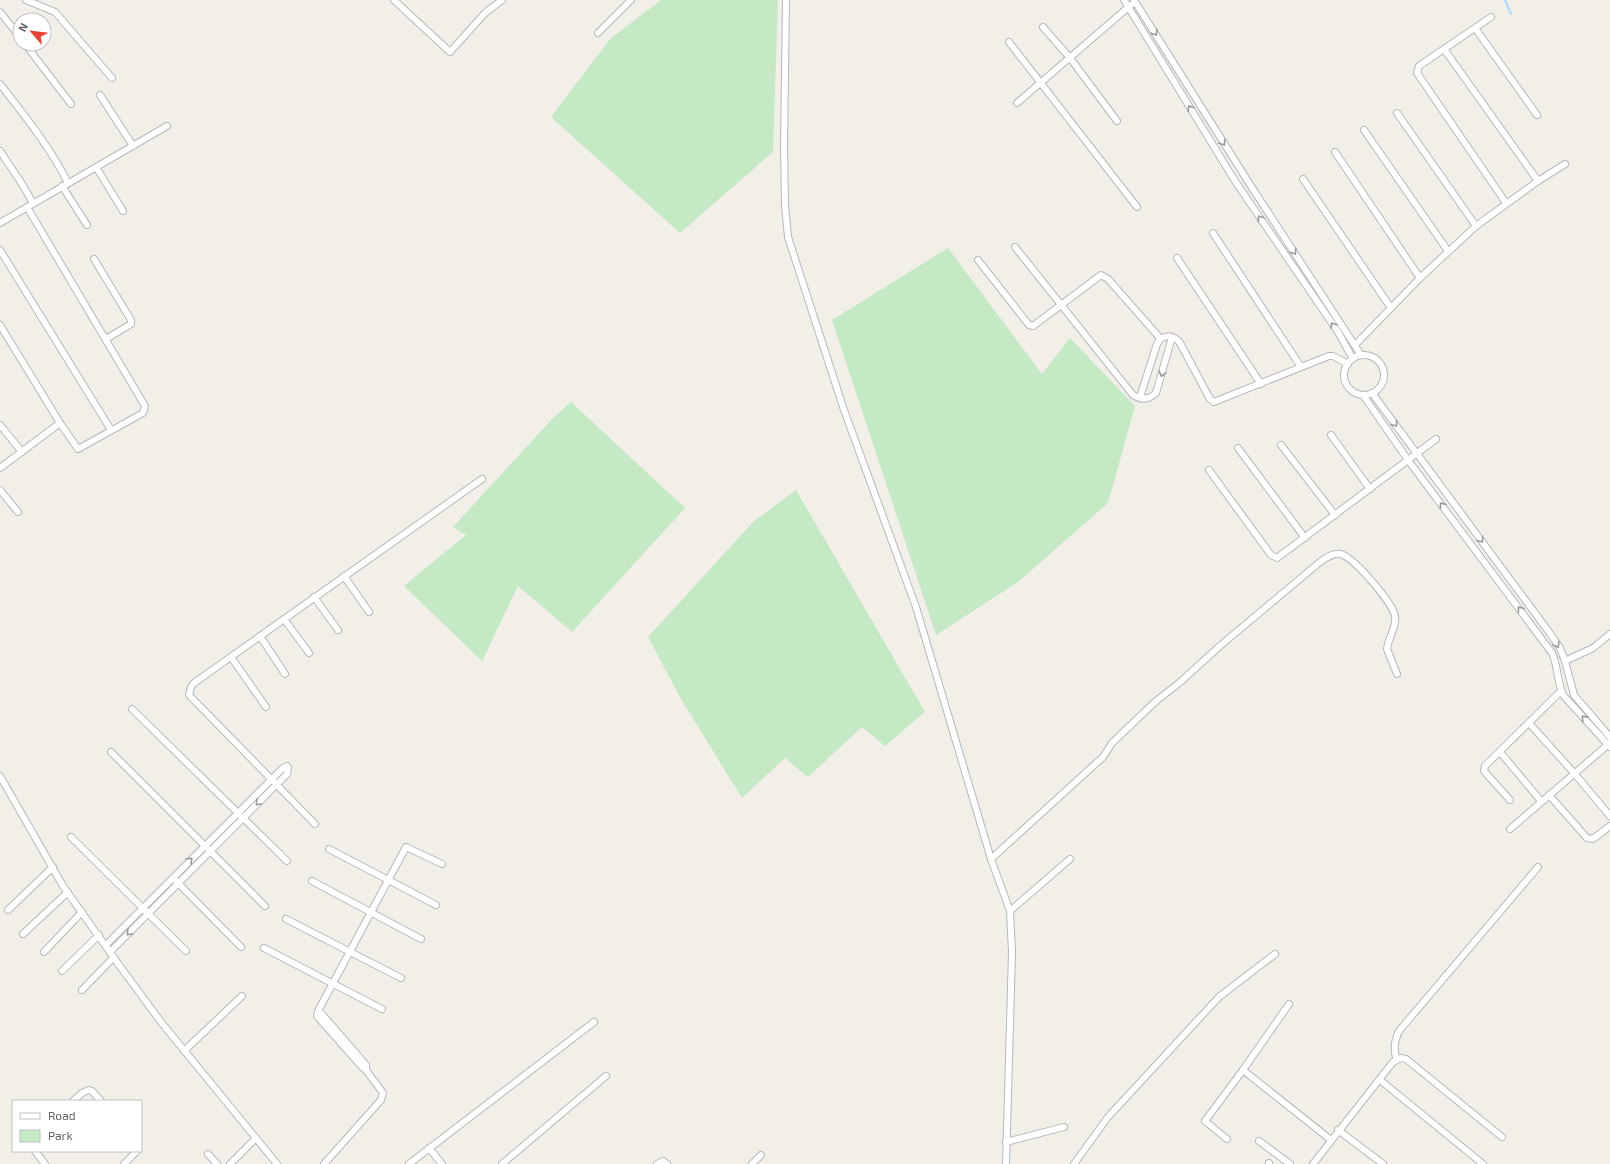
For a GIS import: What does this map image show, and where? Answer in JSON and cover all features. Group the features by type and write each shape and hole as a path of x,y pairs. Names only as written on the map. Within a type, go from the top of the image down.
{"street":[{"path":"26,0 55,12 112,78"},
{"path":"394,0 450,52 485,13 502,0"},
{"path":"598,33 631,0"},
{"path":"786,0 784,147 785,205 789,242 844,410 916,607 991,859 1010,911 1012,952 1006,1164"},
{"path":"1124,0 1235,181 1338,332 1350,361"},
{"path":"1017,104 1135,1 1249,184 1361,355"},
{"path":"0,12 12,27"},
{"path":"1491,17 1419,66 1416,73 1506,203"},
{"path":"1043,27 1070,58 1117,121"},
{"path":"1475,28 1537,115"},
{"path":"1008,42 1041,82 1137,207"},
{"path":"1444,49 1538,181"},
{"path":"31,52 71,104"},
{"path":"0,84 39,135 60,167 65,185 87,225"},
{"path":"100,94 134,146"},
{"path":"1397,113 1476,226"},
{"path":"0,223 167,126"},
{"path":"1364,130 1448,251"},
{"path":"0,151 22,184 30,205 145,406 143,413 78,449 60,423 0,325"},
{"path":"1335,152 1420,278"},
{"path":"1355,345 1420,278 1476,226 1506,203 1565,164"},
{"path":"96,167 123,211"},
{"path":"1303,178 1391,308"},
{"path":"1212,233 1301,368"},
{"path":"1015,247 1133,395 1148,399 1156,393 1172,337"},
{"path":"0,250 111,430"},
{"path":"1177,258 1261,384"},
{"path":"94,259 131,320 131,324 106,339"},
{"path":"978,260 1029,325 1033,326 1101,275 1108,279 1160,338"},
{"path":"1160,338 1164,336 1176,338 1212,401 1217,402 1333,356 1350,361"},
{"path":"1140,397 1160,338"},
{"path":"1363,395 1372,393 1379,388 1382,383 1384,371 1374,357 1361,355 1350,361 1344,372 1347,385 1351,390 1363,395 1408,460 1552,652 1555,659 1561,691 1609,745 1574,773 1510,829"},
{"path":"1372,393 1549,632 1560,648 1574,695 1610,737"},
{"path":"0,468 60,423"},
{"path":"0,425 22,452"},
{"path":"1331,435 1370,489"},
{"path":"1209,470 1271,555 1277,558 1436,439"},
{"path":"1281,446 1335,515"},
{"path":"1238,448 1305,538"},
{"path":"315,824 189,696 191,687 194,683 230,657 482,479"},
{"path":"0,490 18,512"},
{"path":"991,859 1103,757 1112,743 1156,701 1178,684 1221,645 1308,572 1333,554 1342,554 1356,564 1393,609 1395,624 1387,649 1397,674"},
{"path":"344,576 369,612"},
{"path":"314,597 338,630"},
{"path":"284,619 309,654"},
{"path":"1565,661 1593,648 1610,634"},
{"path":"260,636 285,674"},
{"path":"230,657 266,706"},
{"path":"1510,800 1484,769 1485,766 1561,691"},
{"path":"132,709 287,861"},
{"path":"1529,723 1610,816"},
{"path":"111,752 209,852 265,906"},
{"path":"1500,752 1541,802"},
{"path":"82,990 149,913 277,784 289,771 288,767 283,768 143,907 117,936 106,945"},
{"path":"0,776 68,892 112,955 161,1022 277,1164"},
{"path":"1549,795 1587,838 1593,839 1610,826"},
{"path":"71,837 186,951"},
{"path":"324,1164 381,1100 383,1094 366,1070 362,1068 318,1016 318,1011 372,913 406,847 442,864"},
{"path":"329,849 390,879 436,905"},
{"path":"1010,911 1070,859"},
{"path":"1313,1164 1338,1130 1396,1059 1394,1047 1395,1040 1399,1032 1538,866"},
{"path":"8,910 53,867"},
{"path":"173,877 241,947"},
{"path":"312,881 421,939"},
{"path":"23,934 68,892"},
{"path":"44,952 82,912"},
{"path":"286,919 401,978"},
{"path":"62,971 99,936"},
{"path":"264,948 382,1009"},
{"path":"1074,1164 1108,1117 1219,997 1275,954"},
{"path":"184,1051 242,996"},
{"path":"1227,1139 1205,1121 1289,1004"},
{"path":"409,1164 594,1022"},
{"path":"1396,1059 1406,1059 1502,1137"},
{"path":"1243,1070 1331,1140"},
{"path":"502,1164 606,1076"},
{"path":"1380,1080 1483,1164"},
{"path":"74,1100 82,1093 89,1090 92,1091 100,1100"},
{"path":"1006,1142 1064,1127"},
{"path":"1338,1130 1383,1164"},
{"path":"230,1164 256,1138"},
{"path":"1260,1141 1290,1164"},
{"path":"429,1148 442,1164"},
{"path":"36,1152 45,1164"},
{"path":"124,1164 136,1152"},
{"path":"208,1154 217,1164"},
{"path":"752,1164 761,1155"},
{"path":"657,1164 663,1161 667,1164"}],"green space":[{"path":"661,0 778,0 773,152 680,233 551,117 610,39"},
{"path":"948,248 1042,374 1070,338 1135,406 1108,503 1018,582 936,635 832,320"},
{"path":"571,402 685,508 572,632 518,586 482,661 404,586 466,535 453,527 553,418"},
{"path":"796,490 925,712 885,746 862,727 808,777 785,758 742,798 681,699 648,637 753,522"}],"waterway":[{"path":"1505,0 1511,14"}]}
